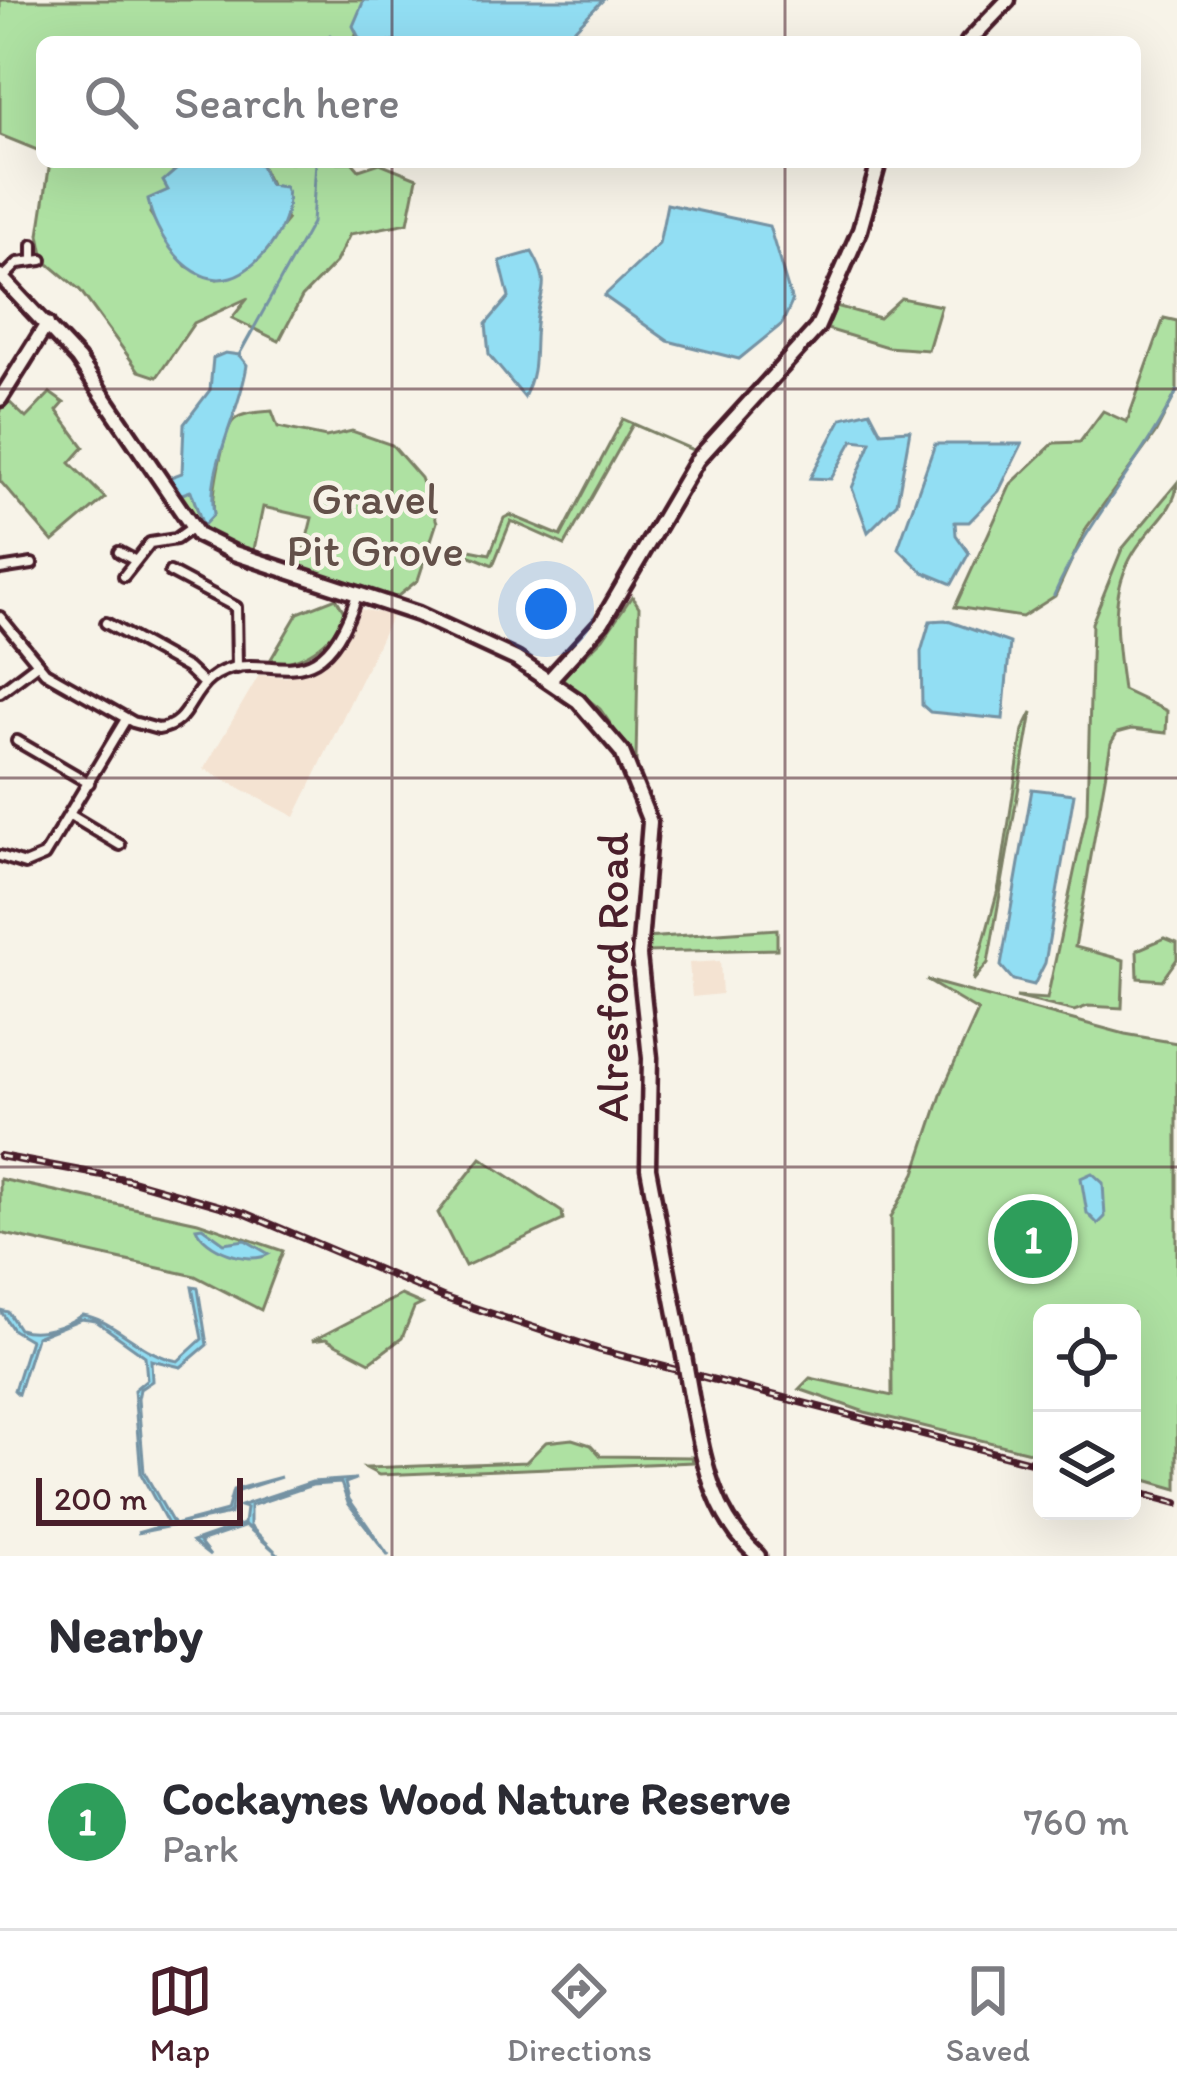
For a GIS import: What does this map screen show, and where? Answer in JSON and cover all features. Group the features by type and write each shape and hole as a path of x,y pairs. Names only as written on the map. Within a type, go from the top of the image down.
{"street":[{"path":"974,36 1008,0"},
{"path":"550,679 602,622 697,460 817,328 860,230 877,168"},
{"path":"33,245 38,260 18,263 1,277 47,324 102,394 190,529 172,541 155,540 124,576"},
{"path":"0,399 47,324"},
{"name":"Alresford Road","path":"190,529 234,554 292,568 471,637 550,679 613,738 649,814 651,853 638,956 650,1058 648,1168 715,1499 733,1530 758,1556"},
{"path":"119,552 134,560"},
{"path":"0,569 29,567"},
{"path":"174,577 236,608 237,668"},
{"path":"0,617 37,664 151,729 173,726 204,684 237,668 283,671 322,656 341,634 357,595"},
{"path":"110,622 187,668 204,684"},
{"path":"0,692 37,664"},
{"path":"0,856 16,864 35,862 70,815 126,718"},
{"path":"19,744 88,783"},
{"path":"70,815 118,841"}],"shaded area":[{"path":"359,609 392,615 295,817 204,769 259,675 286,677 324,660 343,643"},
{"path":"720,961 722,994 692,997 689,963"}],"green space":[{"path":"0,0 364,0 356,36 36,36 36,150 0,135"},
{"path":"49,168 174,168 169,190 156,196 150,213 186,266 217,279 250,265 287,220 262,168 392,168 417,178 408,223 350,234 336,262 302,297 279,341 232,318 248,298 194,323 157,377 139,371 80,290 44,260 39,235"},
{"path":"901,298 941,306 928,350 887,347 827,329 836,306 879,318"},
{"path":"1164,318 1177,321 1177,391 1155,434 1087,527 1055,596 1022,617 955,607 1011,484 1054,443 1080,442 1103,411 1127,422"},
{"path":"50,393 64,403 57,411 84,447 70,463 105,498 53,542 0,481 0,409 5,398 26,418"},
{"name":"Gravel Pit Grove","path":"272,411 278,427 326,437 352,431 392,445 421,478 437,522 418,580 393,600 300,566 312,518 263,507 253,554 217,541 192,518 179,495 191,490 203,525 214,514 219,464 234,420"},
{"path":"623,419 693,450 633,424 565,545 511,521 493,565 444,545 490,554 504,518 510,515 561,536"},
{"path":"1177,483 1172,501 1126,569 1116,620 1123,690 1167,711 1166,733 1132,729 1117,733 1111,743 1075,947 1124,960 1122,1008 1088,1006 1074,1011 1016,997 1047,999 1087,812 1092,623 1122,549"},
{"path":"632,596 639,607 636,760 600,709 562,678 603,638"},
{"path":"336,598 344,612 324,643 304,656 268,664 298,613"},
{"path":"1032,712 988,963 973,981 999,886 1023,730"},
{"path":"777,929 777,949 646,952 646,938"},
{"path":"1165,938 1177,943 1177,959 1162,980 1138,978 1137,950"},
{"path":"926,980 1125,1034 1177,1043 1177,1489 1141,1479 1141,1304 1033,1304 1033,1453 865,1412 799,1389 810,1378 892,1396 891,1217 915,1173 943,1089 978,1011"},
{"path":"481,1158 562,1212 563,1220 465,1266 438,1213"},
{"path":"0,1179 198,1222 283,1251 261,1310 195,1276 0,1233"},
{"path":"401,1295 422,1304 414,1308 402,1338 370,1362 326,1339 312,1341"},
{"path":"572,1439 591,1445 601,1456 692,1457 693,1462 379,1475 366,1468 526,1462 546,1442"}],"water":[{"path":"364,0 603,0 568,36 358,36 353,26"},
{"path":"178,168 262,168 269,185 285,187 288,199 282,226 265,252 243,272 216,279 201,275 176,255 157,227 148,199 168,190 163,181"},
{"path":"667,204 769,226 792,302 782,324 739,359 668,341 604,296 659,244"},
{"path":"532,252 542,273 543,289 533,369 524,397 489,355 486,324 509,297 500,261"},
{"path":"239,355 247,365 215,478 214,514 203,526 191,491 179,495 168,478 182,473 184,424 210,390 213,358"},
{"path":"870,411 881,432 910,430 897,503 868,532 852,488 871,442 853,440 831,479 810,478 842,418"},
{"path":"935,444 1022,444 999,491 969,522 955,522 956,535 969,553 952,584 923,572 898,548"},
{"path":"945,620 1010,643 1003,719 930,712 922,705 921,652 930,621"},
{"path":"1032,789 1074,794 1045,963 1034,985 1013,980 1001,966"},
{"path":"1092,1173 1103,1183 1105,1217 1098,1224 1087,1213 1081,1178"},
{"path":"202,1227 224,1243 245,1240 269,1254 250,1258 228,1253 201,1236 196,1228"},
{"path":"192,1287 198,1288 207,1345 181,1367 151,1360 152,1381 140,1389 138,1399 144,1472 174,1525 227,1511 233,1490 281,1477 235,1492 230,1514 137,1533 168,1524 141,1474 134,1390 147,1379 145,1356 96,1321 81,1319 36,1337 18,1394 14,1390 30,1340 13,1330 0,1310 27,1331 52,1329 82,1315 93,1318 152,1352 178,1361 202,1339"},
{"path":"356,1479 345,1483 349,1499 389,1556 348,1503 341,1483 312,1485 250,1506 250,1526 280,1556 246,1526 199,1542 210,1556 192,1542 244,1524 246,1508 240,1506 312,1482"}],"waterway":[{"path":"239,355 312,223 316,168"},
{"path":"1054,595 1177,391"}],"railway":[{"path":"0,1156 129,1180 244,1213 445,1298 600,1350 1033,1463"},
{"path":"1141,1493 1177,1503"}],"place":[{"name":"Cockaynes Wood Nature Reserve","path":"1033,1239"}]}
